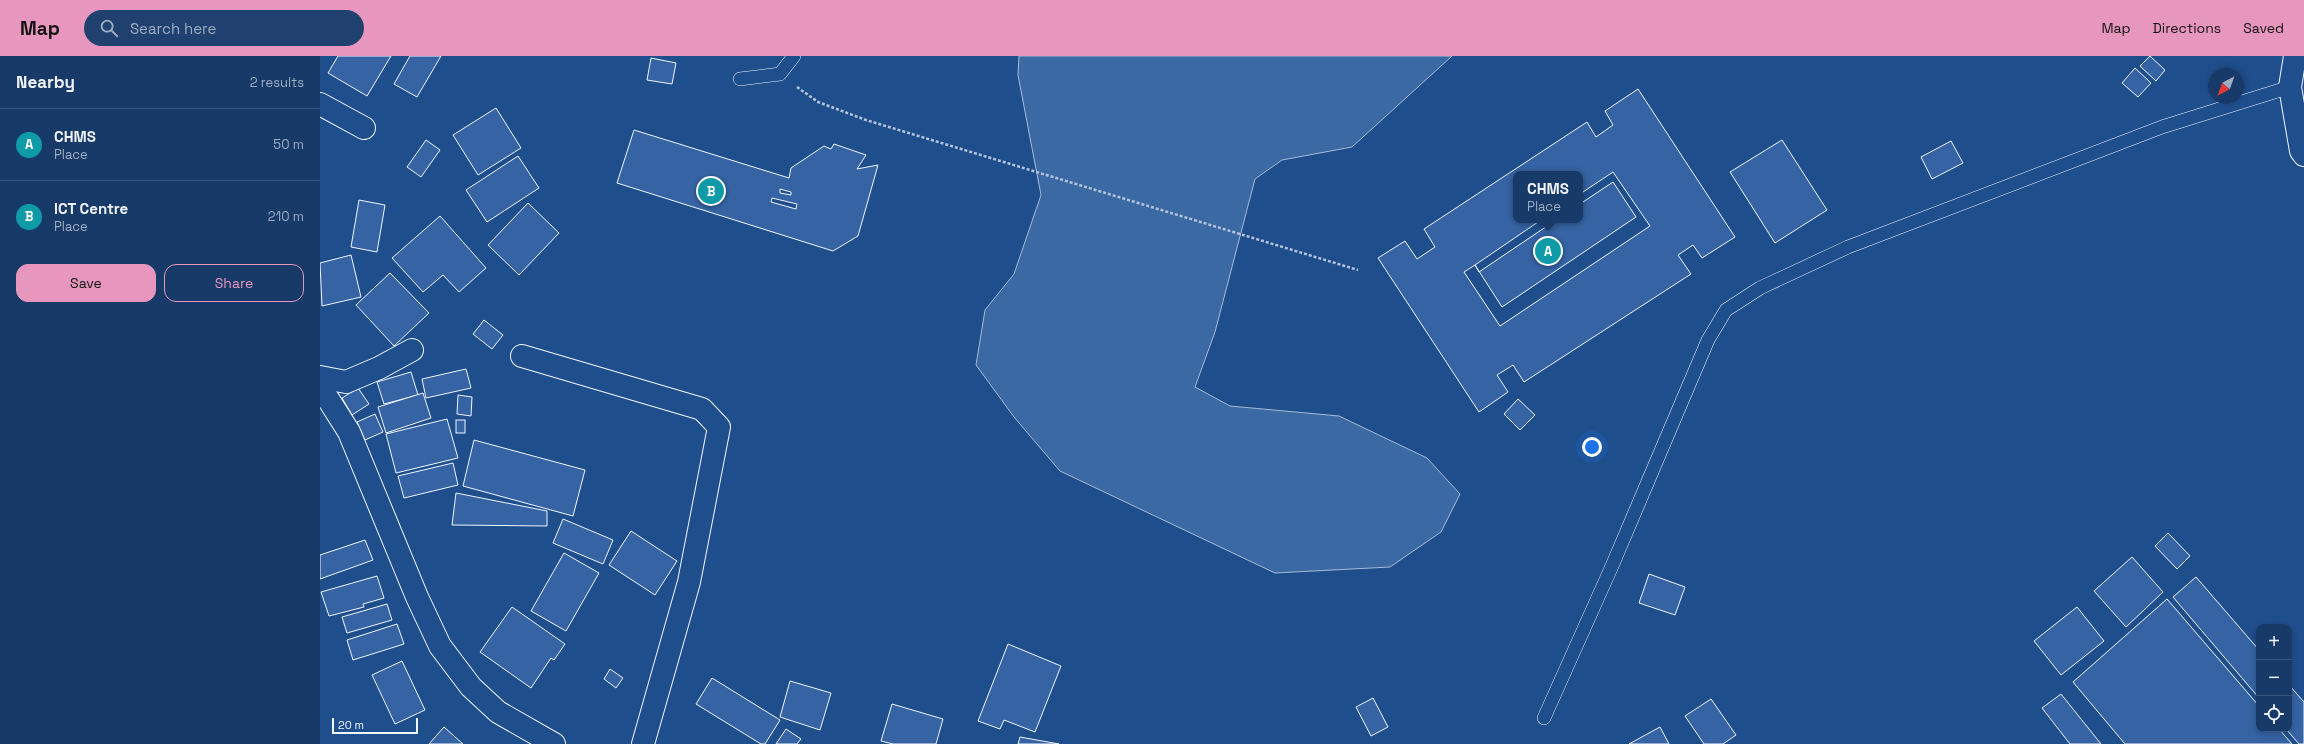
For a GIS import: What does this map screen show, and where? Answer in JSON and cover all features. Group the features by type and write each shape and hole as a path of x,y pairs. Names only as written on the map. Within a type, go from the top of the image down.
{"street":[{"path":"2295,56 2290,87 2301,151 2304,155"},
{"path":"320,104 364,128"},
{"path":"320,377 346,382 379,368 412,350"},
{"path":"522,356 702,409 719,428 689,582 643,744"},
{"path":"320,386 349,432 417,597 440,646 471,687 498,712 554,744"}],"lane":[{"path":"740,79 780,74 794,56"},
{"path":"1544,718 1612,566 1708,340 1726,310 1760,288 1848,247 2162,126 2290,87"}],"path":[{"path":"780,74 818,102 866,120 1358,270"}],"water":[{"path":"1019,56 1452,56 1352,147 1282,160 1255,179 1215,332 1195,387 1230,406 1339,416 1427,458 1460,494 1441,532 1390,567 1275,573 1060,471 1014,417 976,365 985,310 1014,274 1041,195 1018,75"}],"building":[{"path":"338,56 391,56 367,96 328,73"},
{"path":"410,56 441,56 417,97 394,84"},
{"path":"2150,56 2165,70 2156,81 2140,66"},
{"path":"651,58 676,63 672,84 647,80"},
{"path":"2135,68 2151,83 2138,97 2122,83"},
{"path":"1638,89 1735,237 1702,258 1693,245 1678,255 1691,274 1524,382 1513,365 1497,375 1508,392 1479,412 1378,258 1405,241 1417,259 1435,247 1424,229 1587,122 1596,137 1613,125 1605,111","holes":["1513,171 1583,171 1583,192 1613,172 1650,226 1500,326 1464,272 1537,223 1513,223"]},
{"path":"496,108 521,148 478,175 453,135"},
{"path":"634,130 789,178 791,168 824,146 831,149 834,144 866,155 857,169 878,165 858,236 833,251 617,183","holes":["780,189 791,192 791,195 780,193","772,198 797,204 796,209 771,202"]},
{"path":"426,140 440,150 421,177 407,167"},
{"path":"1782,140 1827,210 1775,243 1730,172"},
{"path":"1951,141 1963,163 1932,179 1921,157"},
{"path":"518,156 539,188 487,222 466,190"},
{"path":"1613,182 1636,217 1502,307 1479,272 1552,223 1583,223 1583,202"},
{"path":"359,200 385,205 377,252 351,247"},
{"path":"528,203 559,233 519,275 488,245"},
{"path":"440,216 486,268 459,292 443,275 423,292 392,258"},
{"path":"351,255 361,297 322,306 320,263"},
{"path":"390,273 429,313 394,346 356,305"},
{"path":"484,320 503,335 492,349 473,334"},
{"path":"466,369 471,388 426,398 422,379"},
{"path":"411,372 418,395 384,404 377,382"},
{"path":"358,388 369,404 352,415 342,398"},
{"path":"423,393 431,418 386,433 378,407"},
{"path":"458,395 472,397 471,416 457,414"},
{"path":"1518,399 1535,415 1520,430 1504,414"},
{"path":"375,414 383,432 365,440 357,422"},
{"path":"447,419 458,458 396,473 386,434"},
{"path":"456,420 465,420 465,433 456,433"},
{"path":"474,440 585,470 573,516 463,486"},
{"path":"453,463 458,485 404,498 398,476"},
{"path":"456,493 547,511 547,526 452,525"},
{"path":"563,519 613,540 603,564 553,543"},
{"path":"631,531 677,561 655,595 609,565"},
{"path":"2168,533 2190,556 2177,569 2155,546"},
{"path":"365,540 373,560 320,579 320,555"},
{"path":"564,553 599,573 566,631 531,611"},
{"path":"2132,557 2163,592 2126,627 2094,591"},
{"path":"1649,574 1685,587 1675,615 1639,603"},
{"path":"377,576 384,598 363,604 364,607 329,616 321,592"},
{"path":"2196,577 2256,647 2256,694 2173,597"},
{"path":"2167,599 2256,703 2256,732 2282,732 2292,744 2125,744 2073,682"},
{"path":"387,604 392,620 347,633 342,617"},
{"path":"512,607 565,644 554,660 551,658 531,688 480,652"},
{"path":"2077,607 2104,641 2061,675 2034,641"},
{"path":"397,624 404,644 353,660 347,640"},
{"path":"1008,644 1061,666 1035,732 1004,720 1000,729 978,721"},
{"path":"402,661 425,710 395,724 372,675"},
{"path":"610,669 623,678 616,688 604,679"},
{"path":"712,678 780,720 765,744 761,744 696,704"},
{"path":"790,681 831,693 820,730 780,717"},
{"path":"2292,688 2304,702 2304,744 2299,744 2289,732 2292,732"},
{"path":"2061,694 2101,744 2070,744 2042,708"},
{"path":"1373,698 1388,727 1371,736 1356,707"},
{"path":"1711,699 1736,735 1723,744 1704,744 1685,716"},
{"path":"892,704 943,719 936,744 893,744 881,741"},
{"path":"444,727 463,744 429,744"},
{"path":"1660,727 1669,744 1629,744"},
{"path":"786,729 801,739 797,744 776,744"},
{"path":"1020,737 1059,744 1018,744"}],"place":[{"name":"ICT Centre","path":"711,191"},
{"name":"CHMS","path":"1548,251"}]}
